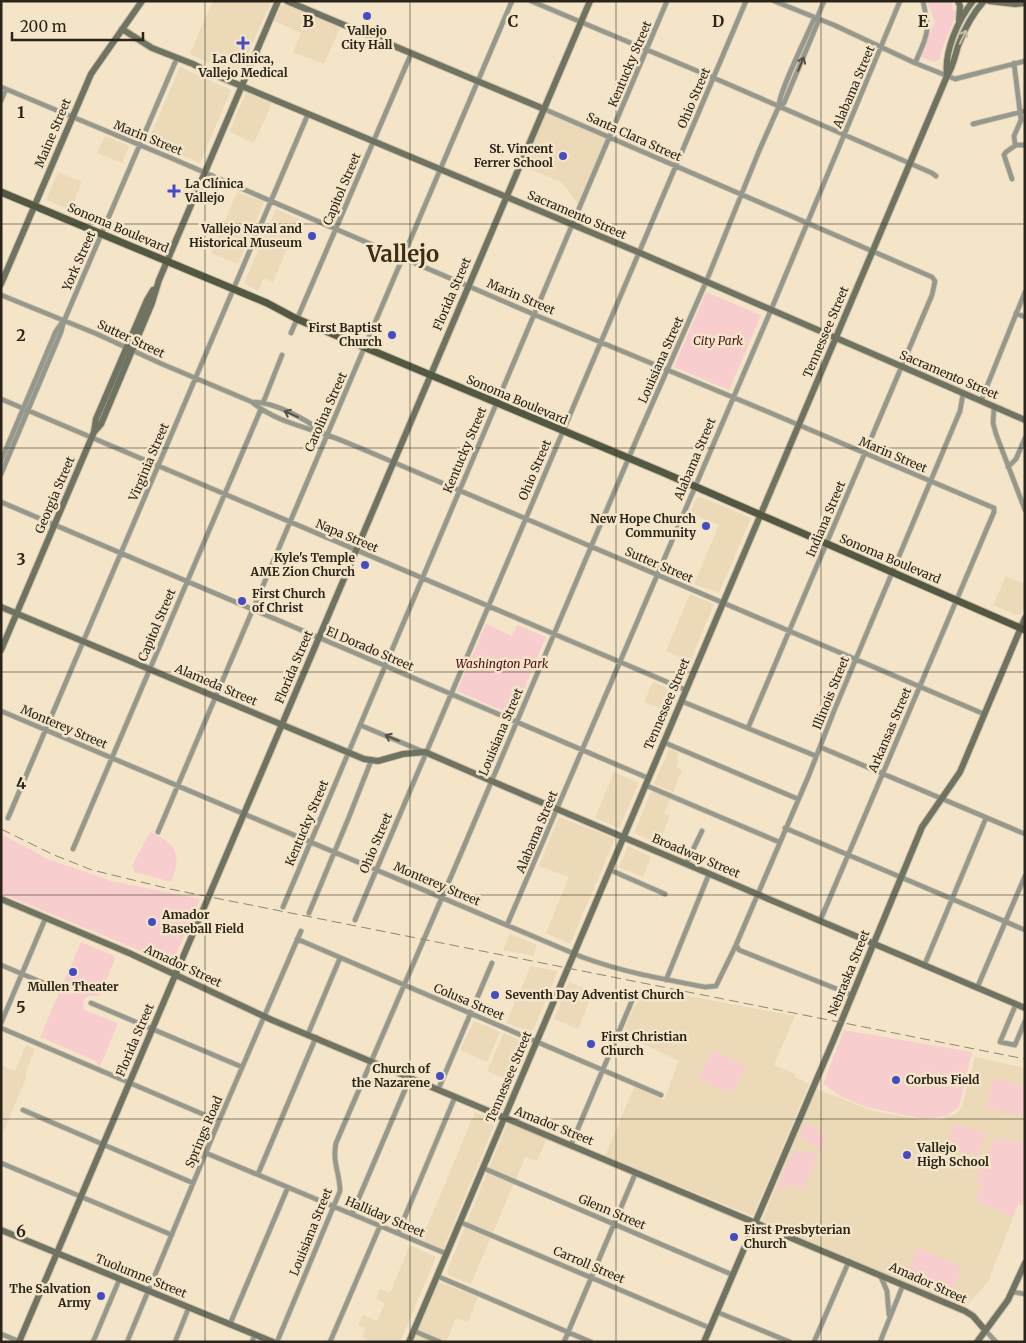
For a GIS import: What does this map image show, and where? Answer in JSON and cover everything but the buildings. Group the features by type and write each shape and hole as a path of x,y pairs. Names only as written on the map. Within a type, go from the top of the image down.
{"main road":[{"name":"Maine Street","path":"1,284 91,74 142,1"},
{"name":"Georgia Street","path":"1,650 93,435 96,419 129,349 147,300 159,280 278,1"},
{"name":"Santa Clara Street","path":"286,1 544,109"},
{"name":"Florida Street","path":"19,1342 590,1"},
{"path":"958,1 960,9 959,25"},
{"name":"Tennessee Street","path":"946,76 949,51 959,25 973,1"},
{"name":"Tennessee Street","path":"409,1342 946,76 966,30 976,11 984,1"},
{"path":"989,1 1025,3"},
{"name":"Sacramento Street","path":"122,30 146,45 572,226 638,252 1025,420"},
{"name":"Sonoma Boulevard","path":"1,192 273,306 297,319 430,376 694,486 1023,629"},
{"name":"Alameda Street","path":"1,607 371,761"},
{"name":"Nebraska Street","path":"704,1342 922,827 955,782 960,772 1023,629 1025,618"},
{"path":"371,761 403,754 425,752"},
{"name":"Broadway Street","path":"425,752 557,810 1025,1008"},
{"name":"Amador Street","path":"1,899 46,917 264,1016 880,1274 970,1314 985,1330"},
{"name":"Tuolumne Street","path":"1,1230 273,1342"},
{"path":"977,1342 1013,1292 1025,1263"}],"street":[{"name":"Carolina Street","path":"158,832 512,1"},
{"path":"531,1 779,106 936,176"},
{"name":"Kentucky Street","path":"282,907 667,1"},
{"name":"Ohio Street","path":"355,920 746,1"},
{"path":"774,1 955,79 1025,61"},
{"name":"Louisiana Street","path":"277,1342 340,1191 334,1158 336,1143 628,458 706,282 779,106 784,103 818,22 817,18 824,1"},
{"name":"Alabama Street","path":"507,925 583,751 732,397 771,310 900,1"},
{"path":"915,62 928,35 928,23 923,1"},
{"name":"Capitol Street","path":"291,333 411,54"},
{"name":"York Street","path":"1,474 26,409 61,332 64,320 177,58"},
{"path":"1014,64 1022,112 1020,126 1014,136 1016,145"},
{"path":"1,101 4,88"},
{"name":"Marin Street","path":"4,88 994,508 979,547"},
{"name":"Santa Clara Street","path":"544,109 932,277 935,281 932,295 922,318"},
{"path":"973,124 1022,112"},
{"name":"Virginia Street","path":"8,818 308,114"},
{"path":"1020,126 1025,131"},
{"path":"1012,179 1004,155 1016,145 1025,145"},
{"path":"1025,292 995,365 986,402 993,414 994,428 1025,510"},
{"name":"Sutter Street","path":"1,295 64,320 252,402 261,409 304,428 326,434 393,462 984,714"},
{"path":"1016,313 1025,317"},
{"name":"Indiana Street","path":"748,728 922,318"},
{"path":"263,403 282,355"},
{"name":"Illinois Street","path":"705,987 718,984 736,945 966,395"},
{"name":"Napa Street","path":"1,399 93,435 224,494 686,690"},
{"name":"Sutter Street","path":"252,402 263,403 313,424 326,434"},
{"path":"1,461 26,409"},
{"name":"Capitol Street","path":"74,849 111,758 261,409"},
{"path":"1008,467 1016,459 1025,438"},
{"name":"El Dorado Street","path":"1,502 648,778"},
{"name":"Arkansas Street","path":"820,921 979,547"},
{"path":"681,701 816,756"},
{"name":"Monterey Street","path":"1,711 574,954 607,966 705,987"},
{"name":"Broadway Street","path":"360,724 425,752"},
{"path":"663,742 798,799"},
{"path":"820,747 1025,834"},
{"path":"309,913 369,770 371,761"},
{"path":"645,786 779,842"},
{"path":"924,966 986,818"},
{"path":"786,828 1025,930"},
{"path":"686,864 702,831"},
{"path":"610,870 665,894"},
{"path":"666,980 710,874"},
{"path":"977,988 1025,876"},
{"path":"1,1023 46,917"},
{"name":"Springs Road","path":"128,1342 219,1121 301,931"},
{"name":"Colusa Street","path":"298,940 661,1095"},
{"path":"736,945 739,950 852,995"},
{"path":"308,1034 340,958"},
{"path":"438,1090 492,963"},
{"path":"1,965 60,990"},
{"path":"571,1145 634,996"},
{"path":"91,1003 242,1067"},
{"path":"1016,1004 1000,1042 1015,1045 1025,1021"},
{"path":"1,1028 219,1121"},
{"path":"258,1174 316,1038"},
{"path":"352,1214 410,1078"},
{"path":"398,1233 455,1097"},
{"path":"23,1110 193,1183"},
{"name":"Halliday Street","path":"206,1153 446,1254"},
{"path":"1,1163 172,1235"},
{"name":"Glenn Street","path":"483,1168 733,1275"},
{"path":"564,1342 636,1172"},
{"path":"230,1324 288,1187"},
{"name":"Carroll Street","path":"460,1222 710,1328"},
{"path":"330,1342 380,1226"},
{"path":"814,1342 849,1261"},
{"path":"880,1274 887,1291 889,1317"},
{"path":"437,1276 591,1342"},
{"path":"93,1342 120,1278"},
{"path":"880,1342 903,1285"},
{"path":"1013,1292 1025,1294"},
{"path":"175,1342 189,1307"},
{"path":"717,1312 790,1342"},
{"path":"985,1330 996,1342"},
{"path":"414,1331 440,1342"},
{"path":"1,1334 19,1342"},
{"path":"252,1342 255,1334"}],"shaded area":[{"path":"213,1 271,2 238,76 190,54"},
{"path":"284,4 340,28 324,64 293,52 301,33 274,21 281,6"},
{"path":"180,67 231,90 200,163 148,141"},
{"path":"246,93 272,103 254,143 230,132"},
{"name":"St. Vincent Ferrer School","path":"546,114 606,140 578,205 562,182 521,166 543,116"},
{"path":"105,136 129,146 122,163 97,153"},
{"path":"58,172 82,182 70,210 46,200"},
{"path":"237,192 264,202 238,264 211,253"},
{"path":"276,209 299,219 273,282 264,278 258,291 244,283"},
{"path":"700,497 751,518 719,593 694,584 719,525 690,513 696,498"},
{"path":"1006,576 1025,584 1025,606 1021,614 1016,615 993,605"},
{"path":"690,594 714,604 690,662 666,651"},
{"path":"653,682 677,692 669,712 644,702"},
{"path":"669,749 679,753 676,759 679,760 676,767 682,770 673,792 654,784"},
{"path":"614,772 639,783 619,828 595,818"},
{"path":"654,791 671,798 664,813 670,816 658,844 634,833 651,792"},
{"path":"559,817 615,839 570,944 546,933 569,877 539,866"},
{"path":"628,846 651,857 643,877 619,867"},
{"path":"510,934 537,945 533,956 503,950"},
{"path":"531,966 558,971 534,1028 530,1032 506,1023"},
{"path":"569,982 593,992 578,1029 554,1019"},
{"path":"645,988 795,1016 774,1065 795,1074 795,1077 809,1084 753,1216 605,1156 634,1087 664,1100 679,1061 622,1034"},
{"path":"474,1021 500,1032 487,1062 460,1050"},
{"path":"504,1033 529,1044 512,1082 487,1071"},
{"path":"26,1045 35,1049 25,1074 27,1076 1,1137 1,1065 15,1071"},
{"name":"Vallejo High School","path":"975,1057 1025,1068 1025,1205 1018,1205 988,1282 964,1309 762,1221 816,1089 873,1111 924,1120 938,1120 956,1114 962,1107"},
{"path":"475,1112 496,1121 443,1249 401,1231 405,1221 426,1229"},
{"path":"508,1122 547,1138 537,1161 525,1157 471,1284 448,1275 447,1271"},
{"path":"410,1245 436,1257 400,1342 369,1342 369,1340 362,1337 366,1328 358,1325 363,1315 377,1321 385,1303 376,1299 380,1289 390,1293"},
{"path":"439,1282 478,1297 468,1322 456,1318 446,1342 413,1342"}],"green space":[{"path":"927,1 952,1 953,10 957,13 939,60 934,62 918,56 935,22"},
{"name":"City Park","path":"706,292 761,315 729,390 674,367"},
{"name":"Washington Park","path":"486,624 512,636 517,625 546,637 513,715 457,691"},
{"path":"150,832 166,841 175,851 176,864 171,882 135,872 132,866"},
{"path":"1,834 48,859 111,881 200,899 172,964 1,893"},
{"path":"81,942 113,955 115,959 100,996 85,998 83,1004 84,1009 87,1011 118,1023 100,1066 96,1061 40,1037"},
{"path":"844,1030 972,1052 959,1107 947,1116 923,1119 866,1107 842,1097 823,1084"},
{"path":"712,1050 745,1065 733,1094 699,1080"},
{"path":"993,1079 1025,1086 1025,1116 987,1108"},
{"path":"805,1123 819,1129 818,1133 826,1137 820,1150 799,1137"},
{"path":"953,1124 985,1132 979,1156 946,1148"},
{"path":"1000,1138 1025,1143 1025,1203 1018,1203 1012,1217 977,1201 981,1183 977,1181 981,1168 985,1169 992,1142"},
{"path":"793,1150 802,1153 807,1150 818,1155 803,1190 790,1184 784,1190 777,1188"},
{"path":"918,1248 962,1267 950,1295 906,1276"}],"railway":[{"path":"1,829 54,855 92,870 170,889 1025,1059"}],"place":[{"name":"Vallejo City Hall","path":"367,16"},
{"name":"La Clinica, Vallejo Medical","path":"243,43"},
{"name":"St. Vincent Ferrer School","path":"563,156"},
{"name":"La Clínica Vallejo","path":"174,191"},
{"name":"Vallejo Naval and Historical Museum","path":"312,236"},
{"name":"First Baptist Church","path":"392,335"},
{"name":"New Hope Church Community","path":"706,526"},
{"name":"Kyle's Temple AME Zion Church","path":"365,565"},
{"name":"First Church of Christ","path":"242,601"},
{"name":"Amador Baseball Field","path":"152,922"},
{"name":"Mullen Theater","path":"73,972"},
{"name":"Seventh Day Adventist Church","path":"495,995"},
{"name":"First Christian Church","path":"591,1044"},
{"name":"Church of the Nazarene","path":"440,1076"},
{"name":"Corbus Field","path":"896,1080"},
{"name":"Vallejo High School","path":"907,1155"},
{"name":"First Presbyterian Church","path":"734,1237"},
{"name":"The Salvation Army","path":"101,1296"}],"district":[{"name":"Vallejo","path":"403,254"}]}
